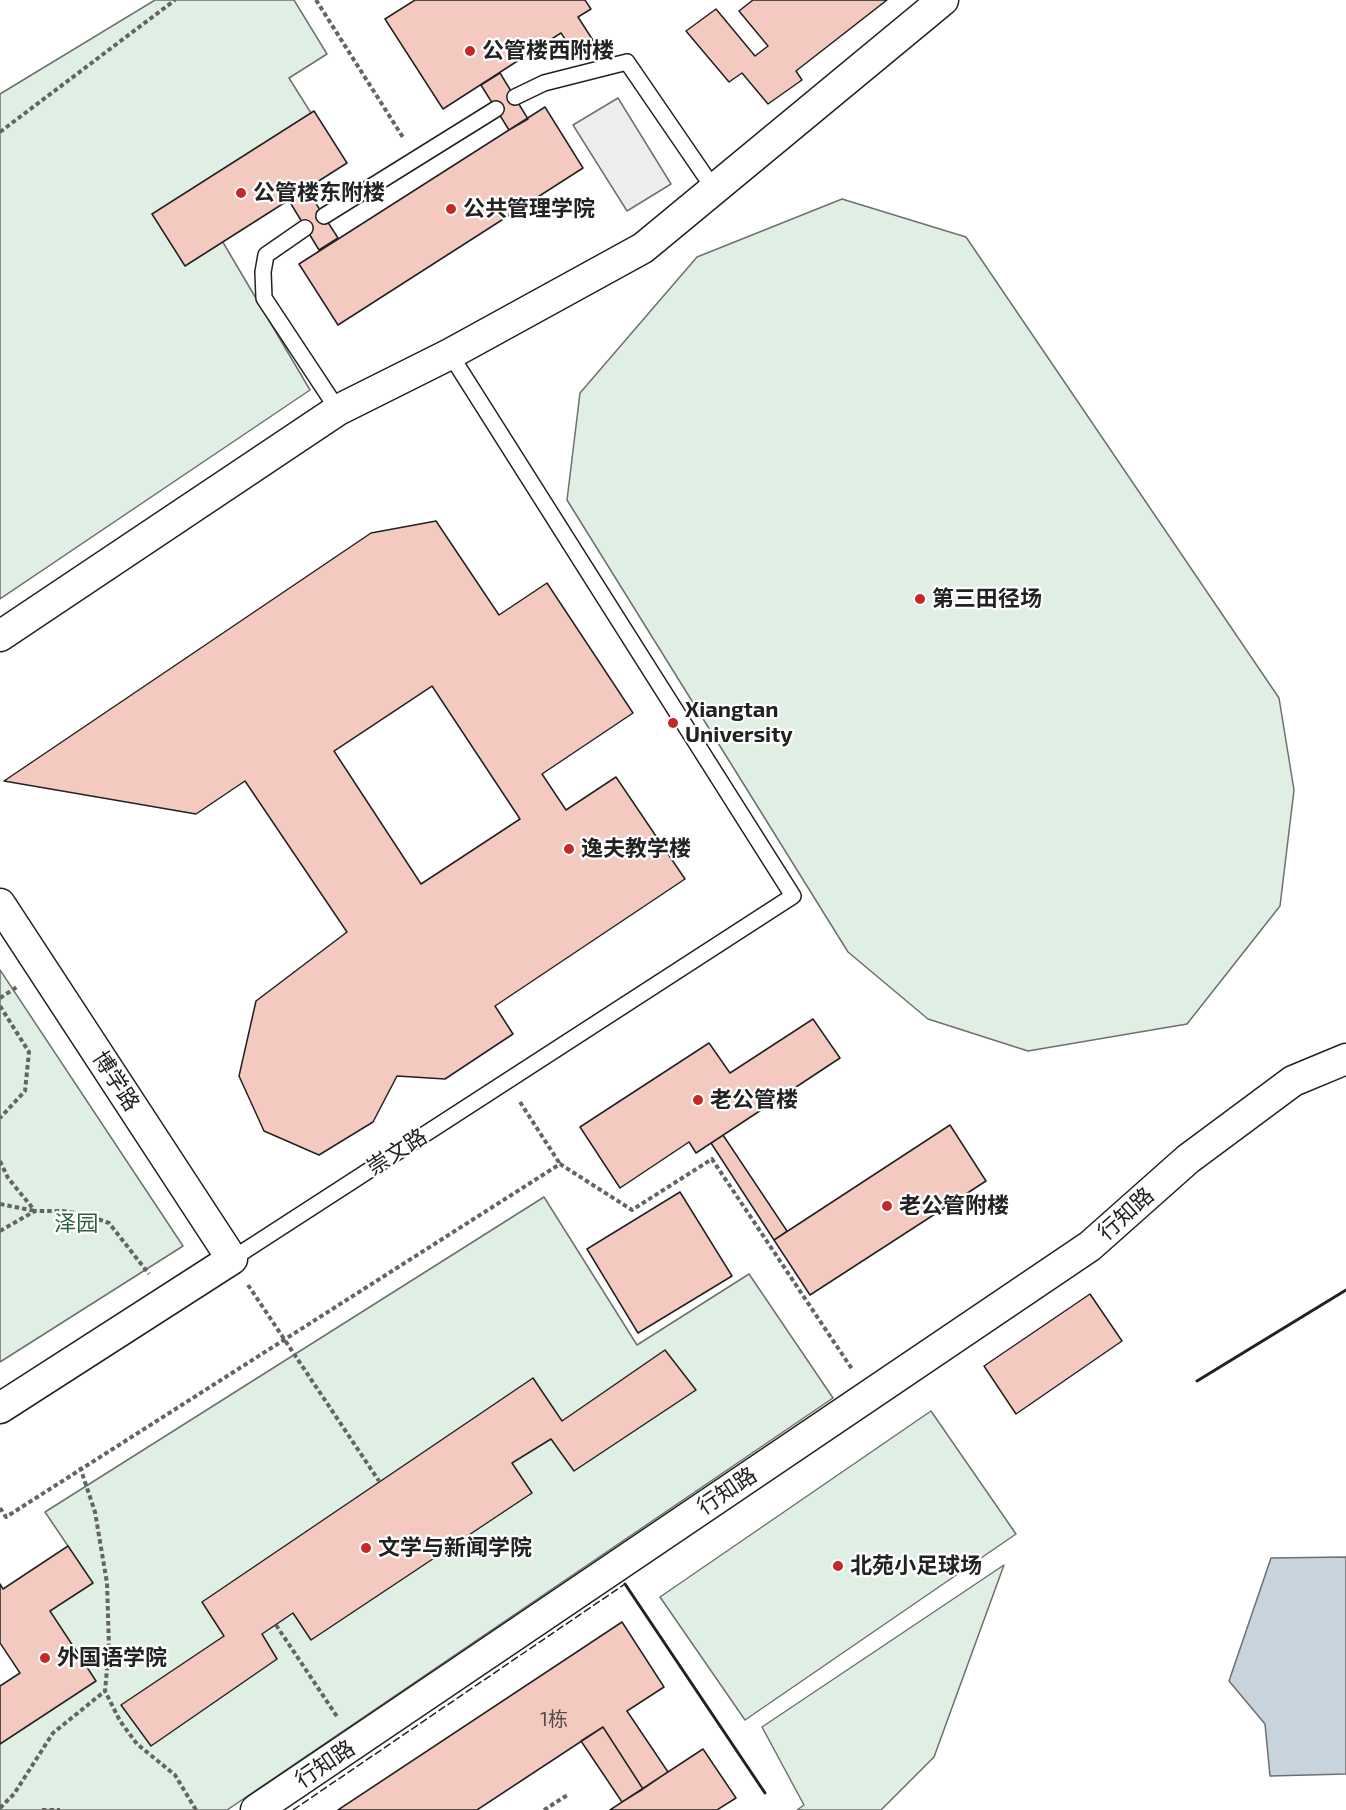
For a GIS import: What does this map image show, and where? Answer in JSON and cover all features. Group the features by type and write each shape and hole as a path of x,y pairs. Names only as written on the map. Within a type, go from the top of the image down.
{"street":[{"path":"0,636 338,410 450,354 643,248 943,0"},
{"name":"博学路","path":"0,904 232,1259"},
{"name":"行知路","path":"256,1810 1090,1246 1188,1159 1293,1081 1346,1059"},
{"name":"崇文路","path":"0,1408 232,1259"}],"lane":[{"path":"515,97 544,83 627,62 714,189"},
{"path":"324,216 496,109"},
{"path":"305,228 266,255 263,272 264,298 338,410"},
{"name":"崇文路","path":"232,1259 793,896 450,354"}],"path":[{"path":"0,132 175,0"},
{"path":"316,0 416,159"},
{"path":"0,1006 29,1052 25,1091 0,1119"},
{"path":"519,1101 560,1164 632,1210 712,1160 869,1395"},
{"path":"0,1161 8,1178 35,1211"},
{"path":"0,1508 6,1517 80,1467 560,1164"},
{"path":"0,1204 35,1211 63,1211 87,1215 109,1224 152,1277"},
{"path":"0,1231 35,1211"},
{"path":"232,1259 379,1481"},
{"path":"80,1467 95,1512 107,1583 109,1647 105,1691 120,1720 137,1744 175,1775 196,1810"},
{"path":"276,1625 355,1743"},
{"path":"0,1808 14,1794 53,1733 105,1691"},
{"path":"544,1810 569,1794"},
{"path":"42,1810 60,1810"}],"green space":[{"path":"155,0 294,0 327,54 289,78 321,129 201,205 310,390 0,599 0,94"},
{"name":"第三田径场","path":"842,199 966,237 1279,698 1294,790 1280,906 1187,1024 1028,1051 928,1019 848,952 567,500 580,393 697,257"},
{"name":"泽园","path":"0,970 183,1246 0,1362"},
{"path":"544,1197 637,1345 749,1274 833,1398 227,1810 0,1810 0,1706 51,1670 25,1627 68,1546 45,1512"},
{"name":"北苑小足球场","path":"931,1411 1016,1534 745,1720 660,1597"},
{"path":"1004,1565 934,1757 881,1810 797,1810 804,1805 762,1727"}],"shaded area":[{"path":"618,98 671,184 627,211 573,125"},
{"path":"1346,1557 1346,1774 1270,1776 1265,1724 1229,1681 1271,1558"}],"building":[{"name":"公管楼西附楼","path":"415,0 585,0 591,9 578,17 596,45 577,57 561,33 443,109 385,19"},
{"path":"753,0 887,0 796,71 802,80 768,104 742,73 729,82 686,31 716,9 755,56 768,46 739,11"},
{"path":"500,73 528,119 509,130 481,85"},
{"name":"公共管理学院","path":"545,107 583,168 338,325 299,264"},
{"name":"公管楼东附楼","path":"314,111 347,163 185,266 152,214"},
{"path":"306,188 338,238 319,250 288,199"},
{"name":"逸夫教学楼","path":"436,521 499,615 547,583 633,713 542,774 566,810 616,777 685,879 495,1006 513,1034 445,1079 397,1076 373,1122 319,1155 264,1131 239,1076 256,1001 347,932 245,781 196,814 4,781 371,533","holes":["432,686 520,819 421,884 334,751"]},
{"name":"老公管楼","path":"813,1019 840,1058 696,1153 689,1142 620,1188 580,1127 709,1043 730,1073"},
{"name":"老公管附楼","path":"950,1125 986,1181 810,1295 774,1240"},
{"path":"723,1135 787,1231 774,1240 711,1143"},
{"path":"680,1192 732,1276 638,1333 587,1249"},
{"path":"1090,1294 1122,1341 1016,1414 984,1366"},
{"name":"文学与新闻学院","path":"665,1350 696,1390 574,1471 551,1439 512,1463 532,1493 311,1640 293,1613 262,1634 277,1659 151,1746 121,1705 224,1636 202,1602 533,1378 562,1421"},
{"name":"外国语学院","path":"68,1546 93,1583 50,1611 96,1681 0,1744 0,1686 20,1673 0,1643 0,1584 3,1589"},
{"path":"622,1622 664,1687 627,1711 668,1772 643,1789 603,1727 477,1810 338,1810"},
{"path":"603,1727 643,1789 622,1802 581,1741"},
{"path":"703,1749 736,1798 717,1810 610,1810"}],"fence":[{"path":"293,1810 625,1584"}],"wall":[{"path":"1197,1381 1346,1290"},
{"path":"625,1584 765,1793"}],"place":[{"name":"公管楼西附楼","path":"470,51"},
{"name":"公管楼东附楼","path":"241,193"},
{"name":"公共管理学院","path":"451,209"},
{"name":"第三田径场","path":"920,599"},
{"name":"Xiangtan University","path":"673,723"},
{"name":"逸夫教学楼","path":"569,849"},
{"name":"老公管楼","path":"698,1100"},
{"name":"老公管附楼","path":"887,1206"},
{"name":"文学与新闻学院","path":"366,1548"},
{"name":"北苑小足球场","path":"838,1566"},
{"name":"外国语学院","path":"45,1658"}]}
